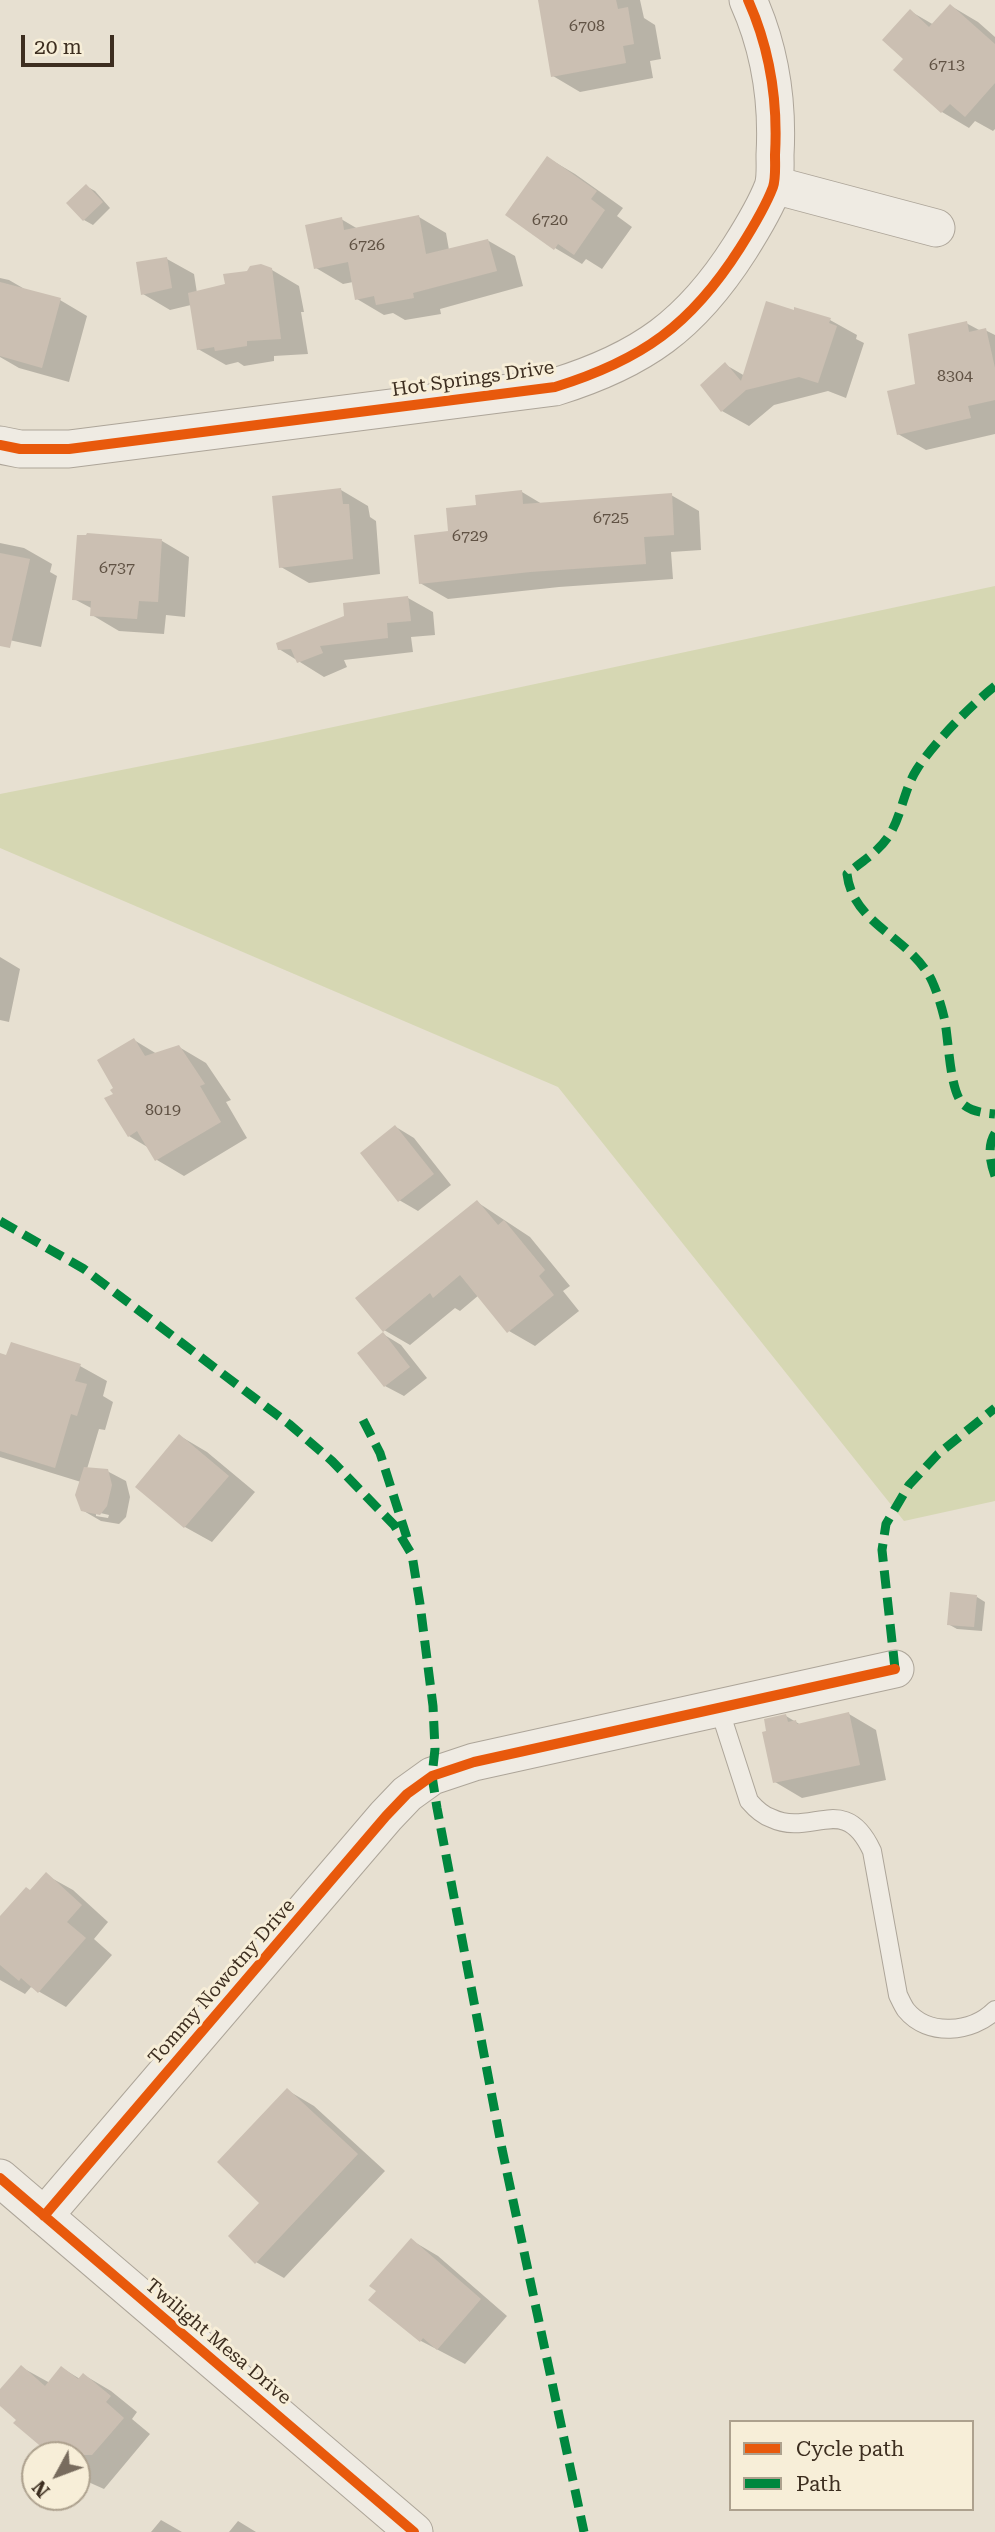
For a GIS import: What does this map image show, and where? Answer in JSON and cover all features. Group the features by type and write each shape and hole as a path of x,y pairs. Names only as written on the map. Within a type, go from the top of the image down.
{"street":[{"name":"Hot Springs Drive","path":"0,445 20,449 69,449 555,387 624,360 658,340 692,312 722,277 750,233 774,185 776,143 769,60 748,0"},
{"path":"774,185 936,228"},
{"name":"Tommy Nowotny Drive","path":"44,2216 386,1816 407,1794 432,1776 474,1762 895,1669"},
{"name":"Twilight Mesa Drive","path":"0,2178 414,2532"}],"lane":[{"path":"719,1708 749,1801 758,1810 772,1819 792,1823 841,1818 864,1833 872,1851 898,1995 906,2010 922,2022 944,2029 966,2028 987,2018 995,2010"}],"green space":[{"path":"995,586 995,1501 904,1521 558,1087 0,848 0,794 263,742"}],"building":[{"path":"538,0 616,0 618,9 628,7 634,44 623,46 626,63 551,77"},
{"path":"950,4 995,44 995,83 965,117 950,104 941,113 893,70 903,59 882,40 910,9 929,27"},
{"path":"547,156 597,191 591,199 605,210 574,255 558,244 554,250 505,215"},
{"path":"86,184 103,202 83,221 66,203"},
{"path":"419,215 426,254 488,239 497,271 413,293 414,298 376,305 374,296 355,300 348,262 314,269 305,225 342,217 344,230"},
{"path":"167,257 172,288 141,295 136,262"},
{"path":"261,264 272,268 281,339 247,341 247,346 215,351 214,347 197,350 188,293 225,284 223,274 247,271 250,266"},
{"path":"0,282 61,298 42,368 0,356"},
{"path":"766,301 831,318 829,323 837,326 818,383 799,377 746,390 721,412 700,385 725,362 741,381"},
{"path":"967,321 969,332 986,328 995,368 995,400 968,406 971,418 897,435 887,391 915,384 908,334"},
{"path":"341,488 343,504 349,504 353,559 279,568 272,496"},
{"path":"522,490 523,504 672,493 674,535 644,537 646,564 530,572 419,584 414,535 448,531 446,508 476,505 475,495"},
{"path":"87,533 162,539 158,602 139,601 137,619 90,616 91,601 72,600 77,535"},
{"path":"0,553 30,559 10,648 0,646"},
{"path":"408,596 411,621 387,623 388,638 320,646 323,653 297,663 291,649 278,650 276,643 344,616 343,603"},
{"path":"134,1038 145,1056 179,1045 205,1084 200,1086 221,1122 155,1161 137,1131 128,1137 104,1098 113,1094 110,1090 113,1088 97,1060"},
{"path":"395,1125 434,1174 398,1202 360,1153"},
{"path":"477,1200 498,1225 504,1220 545,1270 539,1276 554,1295 507,1333 460,1275 433,1298 430,1293 383,1332 355,1298"},
{"path":"383,1332 410,1367 384,1387 357,1353"},
{"path":"11,1342 81,1364 75,1381 87,1384 77,1416 71,1414 55,1468 0,1451 0,1353 6,1355"},
{"path":"179,1434 229,1476 184,1528 135,1487"},
{"path":"84,1467 108,1469 112,1485 107,1506 100,1515 81,1511 75,1495"},
{"path":"950,1592 977,1595 974,1627 947,1625"},
{"path":"849,1712 860,1765 773,1783 762,1732 766,1731 764,1719 786,1714 788,1722 796,1720 797,1724"},
{"path":"46,1872 82,1905 67,1922 86,1938 38,1993 0,1965 0,1916 26,1887 30,1890"},
{"path":"287,2088 358,2154 255,2264 228,2236 259,2203 217,2162"},
{"path":"411,2238 481,2299 437,2350 423,2338 420,2342 368,2300 376,2291 369,2286"},
{"path":"21,2365 45,2386 61,2366 78,2379 83,2373 111,2396 106,2402 124,2418 91,2455 91,2441 34,2441 13,2423 16,2420 0,2406 0,2389"}],"marked path":[{"path":"995,686 953,725 924,759 913,777 886,840 847,874 851,891 860,906 910,952 932,981 944,1017 952,1077 959,1099 971,1109 995,1114"},
{"path":"995,1133 990,1154 995,1176"},
{"path":"0,1221 84,1269 289,1424 332,1461 394,1525 412,1555 433,1706 435,1749 432,1776 437,1808 502,2149 584,2532"},
{"path":"895,1669 882,1550 886,1524 909,1485 938,1454 995,1408"},
{"path":"363,1420 380,1453 407,1538"}],"cycle path":[{"path":"0,445 20,449 69,449 555,387 614,365 639,351 683,319 722,275 762,211 773,187 776,135 774,96 762,37 748,0"},
{"path":"44,2216 386,1816 407,1794 432,1776 474,1762 895,1669"},
{"path":"0,2178 414,2532"}]}
